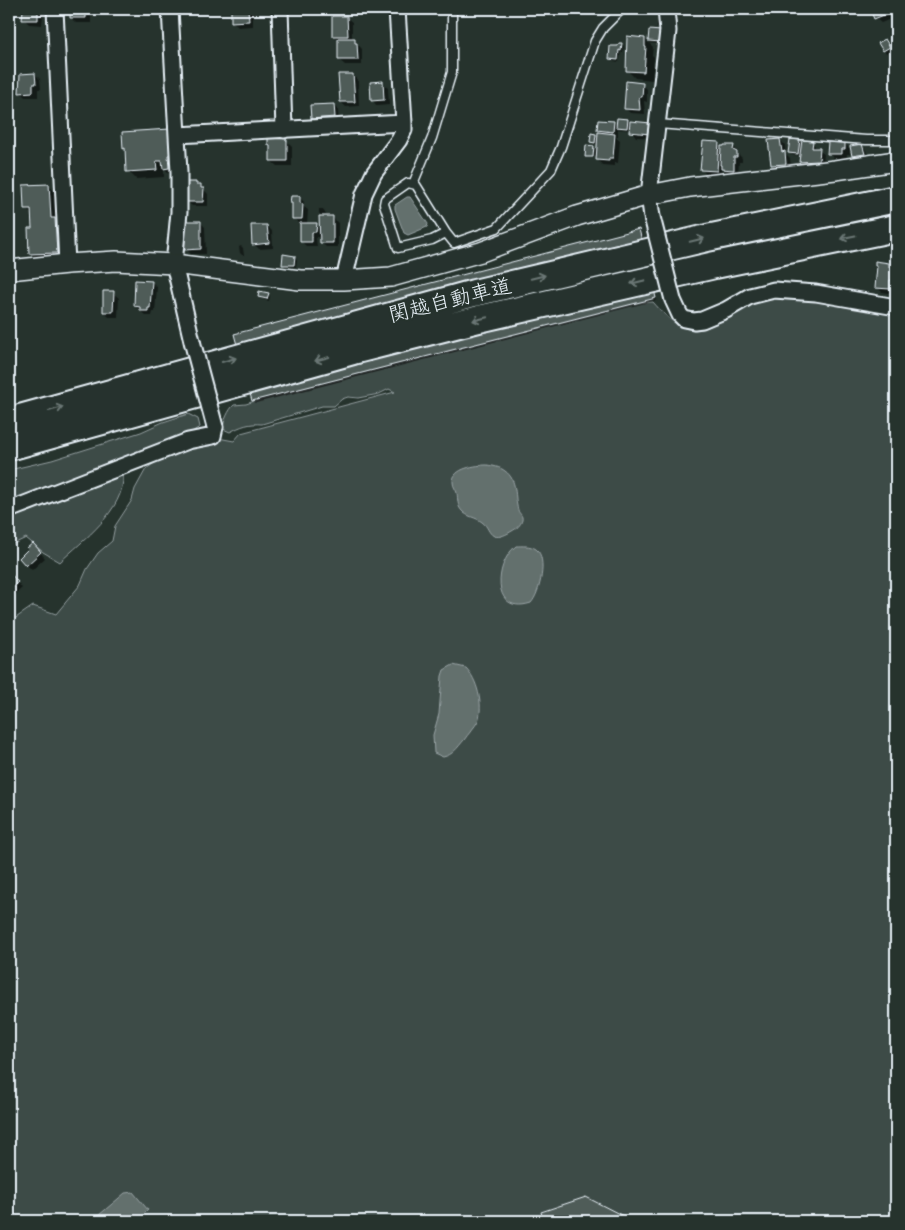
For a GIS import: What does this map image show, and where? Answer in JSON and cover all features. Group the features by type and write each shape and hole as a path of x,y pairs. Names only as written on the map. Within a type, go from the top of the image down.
{"highway":[{"name":"関越自動車道","path":"9,421 474,293 698,240 896,199"},
{"name":"関越自動車道","path":"9,447 269,373 420,334 715,265 896,228"}],"street":[{"path":"54,9 67,264"},
{"path":"9,510 188,442 213,436 215,427 174,264 179,212 178,135 170,9"},
{"path":"280,9 284,130"},
{"path":"344,280 364,194 374,173 399,140 404,130 397,9"},
{"path":"666,9 668,31 649,195 652,217 673,300 680,315 684,319 702,320 750,296 774,290 816,293 896,308"},
{"path":"178,135 404,123"},
{"path":"9,270 116,261 174,264 300,280 391,277 481,252 577,216 649,195 714,184 896,161"}],"lane":[{"path":"413,184 432,138 452,72 452,9"},
{"path":"446,233 432,240 398,248 384,204 385,199 408,183 416,185 454,243 497,228 551,170 561,147 594,40 622,9"},
{"path":"658,124 866,140 896,140"}],"shaded area":[{"path":"410,197 428,224 427,227 408,235 404,233 395,209 395,205"},
{"path":"783,296 896,312 896,1221 9,1221 9,656 14,651 10,639 10,622 33,606 56,614 80,585 87,569 98,553 112,541 115,526 132,500 135,489 146,469 163,457 218,438 234,441 241,433 395,392 389,389 379,394 358,398 348,397 342,399 334,406 322,406 262,424 245,425 230,432 223,429 223,426 228,413 234,405 246,404 263,398 642,302 653,302 679,326 694,330 712,325 728,313 743,307"},
{"path":"188,414 198,419 200,427 188,434 9,508 9,470 52,460 141,432"},
{"path":"487,465 505,471 512,479 518,510 522,517 518,527 501,536 494,536 486,525 466,515 460,509 453,484 456,473 461,470"},
{"path":"123,475 122,488 110,512 91,534 60,562 43,552 26,538 9,546 9,515 98,480"},
{"path":"516,546 529,546 536,549 540,553 542,560 540,584 534,598 531,603 518,605 509,602 503,595 500,586 503,564"},
{"path":"453,665 466,668 470,673 480,700 480,715 477,723 457,748 450,755 443,757 434,753 433,735 439,714 442,676 444,670"},
{"path":"133,1192 148,1210 137,1221 92,1221 125,1193"}],"building":[{"path":"46,9 46,11 38,11 38,20 22,20 23,10"},
{"path":"70,9 86,9 86,18 70,18"},
{"path":"231,9 248,9 249,21 231,22"},
{"path":"315,9 338,9 338,10 315,12"},
{"path":"353,9 372,9 373,11 353,11"},
{"path":"870,9 886,9 889,13 874,19"},
{"path":"332,16 347,16 348,36 332,36"},
{"path":"649,30 661,31 661,42 648,41"},
{"path":"896,32 896,47 890,36"},
{"path":"627,36 645,38 644,72 626,71"},
{"path":"338,38 355,38 358,60 338,60"},
{"path":"885,39 890,47 883,51 878,43"},
{"path":"619,43 622,43 618,60 609,59 610,46 618,46"},
{"path":"35,73 36,84 33,84 33,92 19,93 20,74"},
{"path":"338,74 353,74 355,102 340,102"},
{"path":"383,81 384,100 371,101 370,82"},
{"path":"626,81 643,83 642,97 639,97 640,110 624,109"},
{"path":"334,104 335,117 311,119 310,105"},
{"path":"617,118 628,119 627,128 616,127"},
{"path":"598,120 614,121 613,132 597,130"},
{"path":"630,121 651,123 650,134 629,132"},
{"path":"170,129 175,154 168,155 169,168 163,169 162,161 156,161 157,170 126,172 122,132"},
{"path":"598,132 615,134 613,158 609,158 609,161 596,160"},
{"path":"591,133 596,134 595,143 590,142"},
{"path":"268,137 286,137 287,161 270,161"},
{"path":"780,139 782,152 785,151 786,164 771,165 768,140"},
{"path":"790,139 800,140 798,154 788,153"},
{"path":"802,140 813,141 812,148 820,148 819,161 799,162"},
{"path":"703,141 719,142 717,171 700,170"},
{"path":"828,142 845,143 845,149 842,149 842,154 827,154"},
{"path":"862,144 865,154 852,156 850,146"},
{"path":"586,145 594,146 593,157 585,157"},
{"path":"734,145 733,150 737,152 737,157 734,157 734,170 721,169 721,146"},
{"path":"187,182 201,184 201,188 204,188 203,202 186,202"},
{"path":"49,184 51,218 55,218 57,253 29,254 28,228 32,228 31,209 24,209 23,185"},
{"path":"291,196 300,196 300,203 303,204 302,219 292,219"},
{"path":"319,216 333,216 333,243 320,243"},
{"path":"183,221 201,221 201,249 184,250"},
{"path":"300,223 317,223 316,232 312,232 312,242 300,242"},
{"path":"251,225 267,225 269,243 252,245"},
{"path":"639,229 656,298 252,401 234,334"},
{"path":"283,254 295,256 294,265 282,265"},
{"path":"875,261 889,263 889,267 894,267 894,281 890,280 890,289 875,288 877,266 875,266"},
{"path":"135,280 152,281 150,308 148,308 148,311 140,311 140,307 134,306"},
{"path":"103,291 114,291 113,312 103,312"},
{"path":"259,291 269,293 267,299 258,297"},
{"path":"33,543 41,552 26,566 19,558"},
{"path":"9,572 18,582 9,590"},
{"path":"586,1197 633,1221 544,1221 541,1212"}]}
